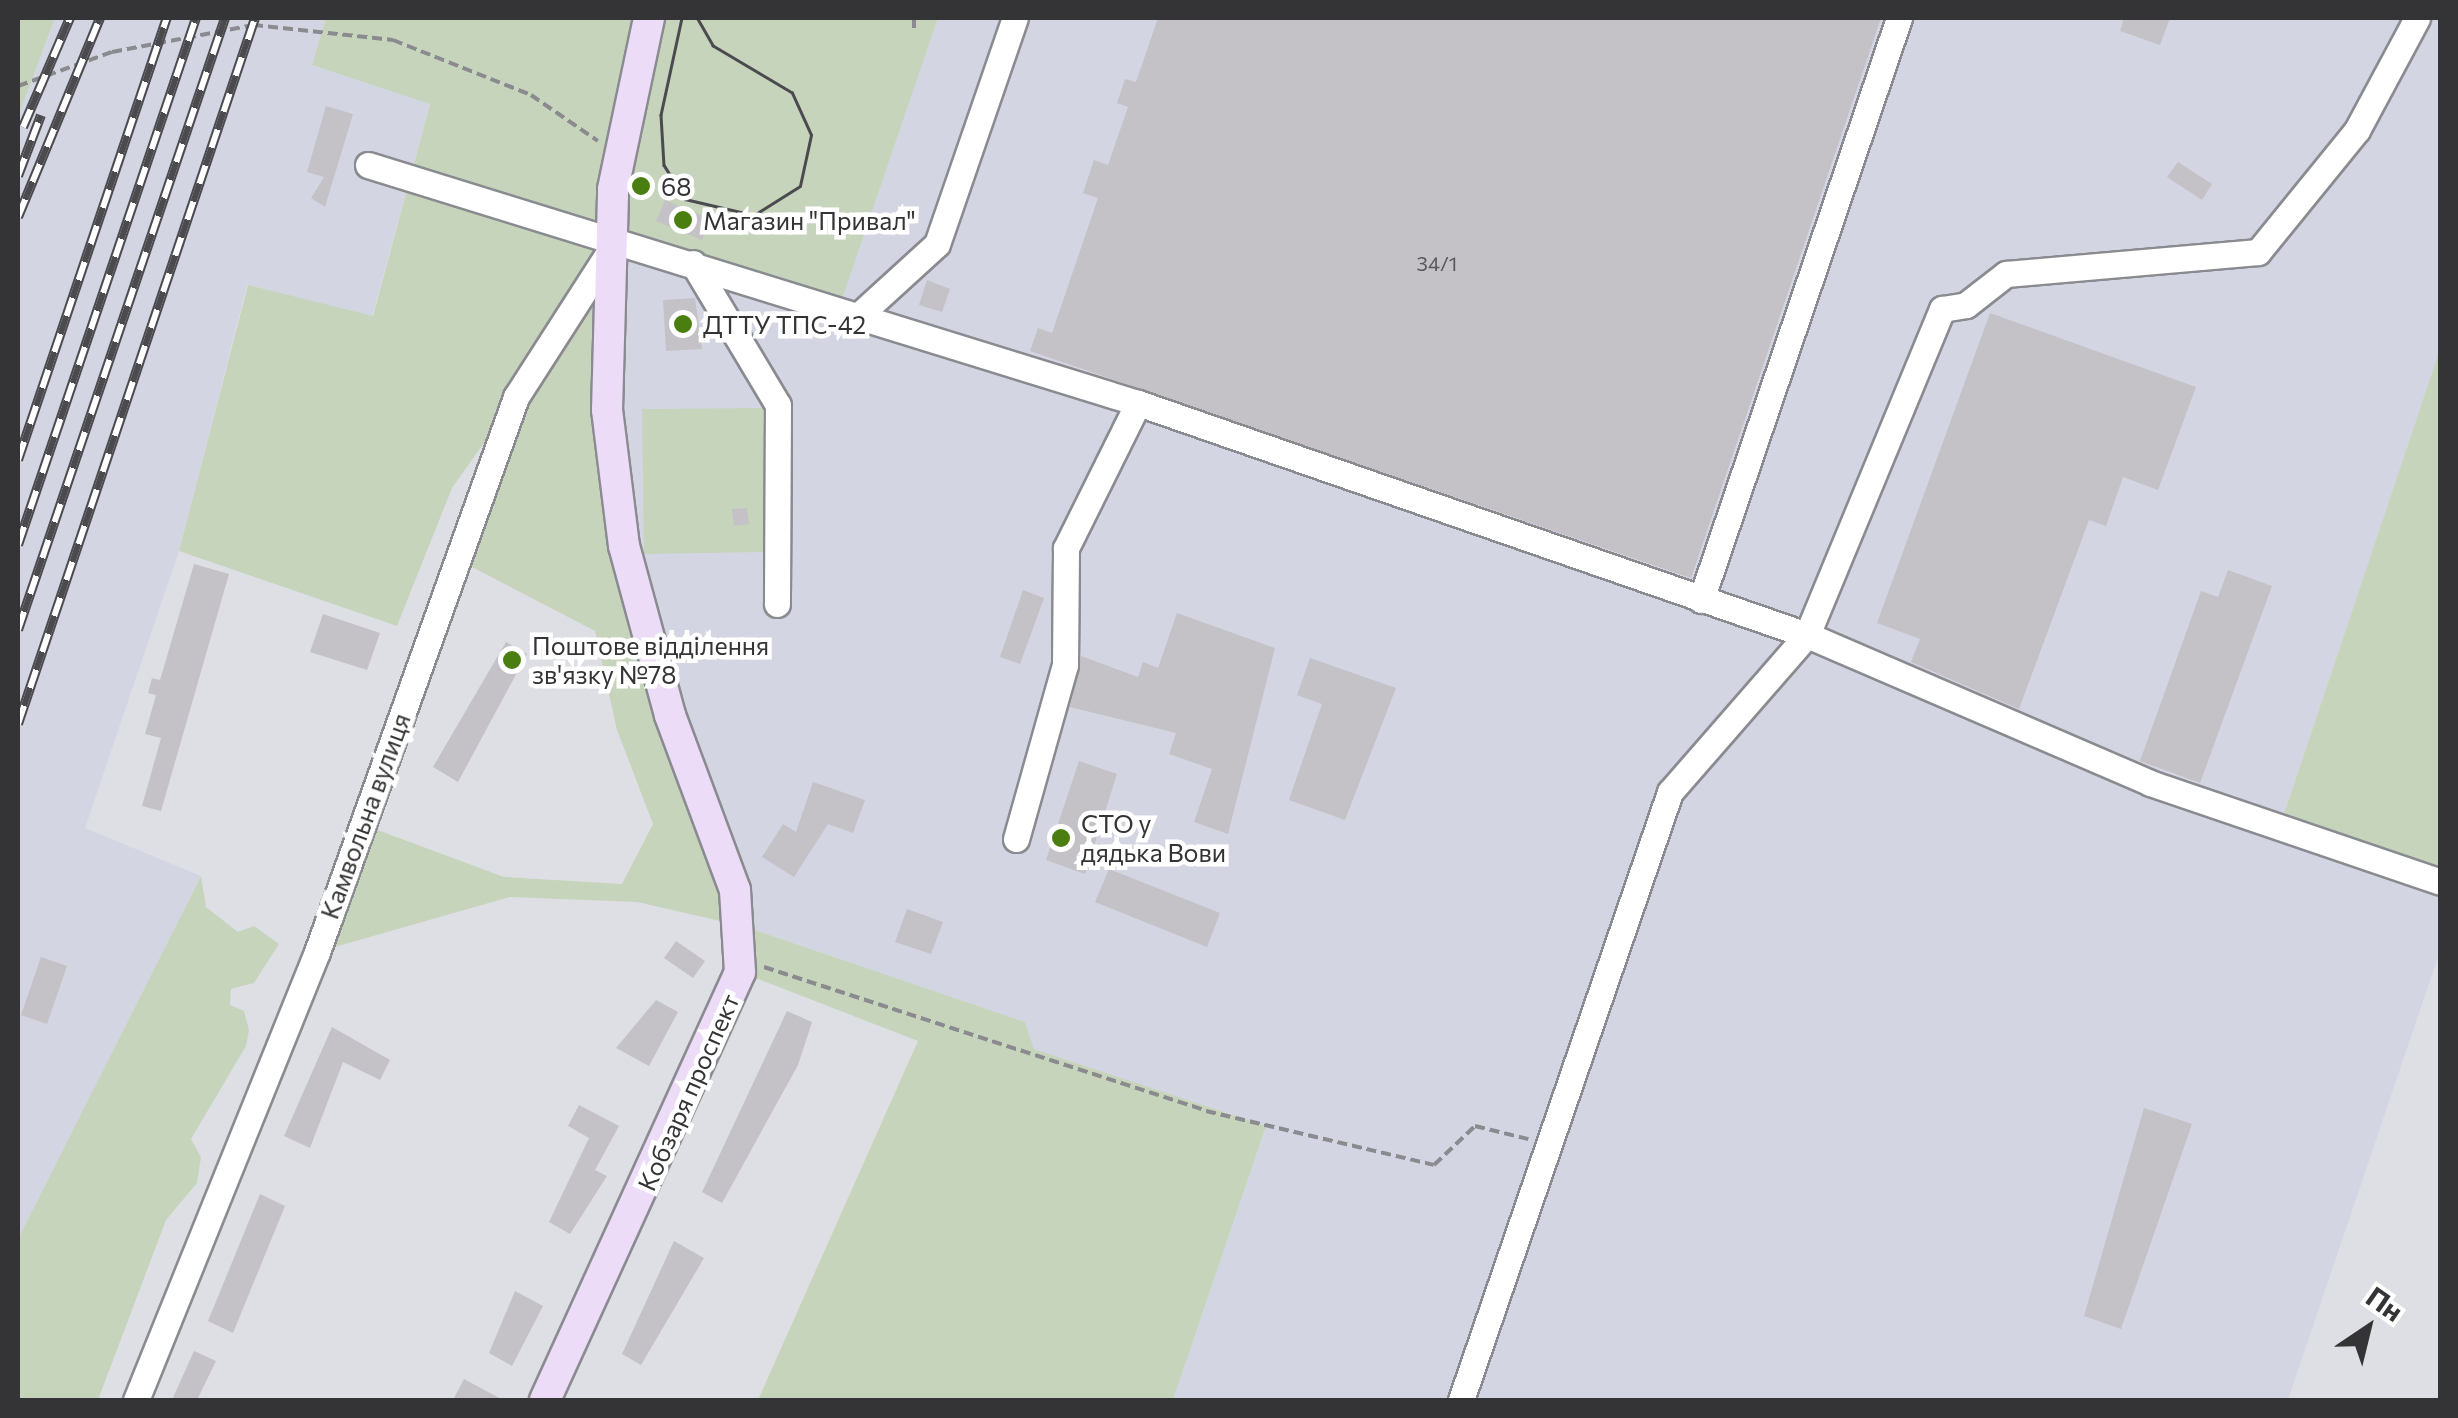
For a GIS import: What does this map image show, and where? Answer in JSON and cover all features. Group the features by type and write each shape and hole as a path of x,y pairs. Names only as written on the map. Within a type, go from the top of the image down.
{"main road":[{"name":"Кобзаря проспект","path":"545,1400 740,972 742,926 730,874 670,715 624,546 607,410 618,154 649,18"}],"street":[{"path":"857,317 937,244 1015,18"},
{"path":"1700,600 1899,18"},
{"path":"1461,1400 1544,1142 1670,792 1807,636 1942,309 1966,305 2006,274 2258,252 2357,130 2417,18"},
{"path":"368,165 1138,403 1807,636 2150,783 2440,882"},
{"name":"Камвольна вулиця","path":"136,1400 316,952 516,397 615,243"},
{"path":"692,263 778,406 777,604"},
{"path":"1016,840 1064,664 1066,548 1138,403"}],"path":[{"path":"914,18 914,29"},
{"path":"18,86 208,30 252,25 394,40 531,94 618,154"},
{"path":"740,972 772,966 1206,1111 1434,1165 1474,1126 1544,1142"}],"shaded area":[{"path":"55,18 326,18 312,65 430,103 372,317 247,285 179,551 85,828 201,876 18,1239 18,117"},
{"path":"938,18 2440,18 2440,349 2279,829 2440,882 2440,951 2288,1400 1173,1400 1266,1126 1034,1049 1025,1022 743,926 624,546 615,243 838,310"}],"green space":[{"path":"18,18 55,18 18,117"},
{"path":"326,18 938,18 838,311 616,243 624,545 743,926 1025,1022 1034,1049 1266,1126 1173,1400 758,1400 918,1041 740,972 742,926 637,902 510,897 317,952 364,825 504,877 622,884 653,824 617,730 595,631 455,558 513,402 452,488 397,626 179,551 248,285 373,316 430,104 312,65"},
{"path":"2440,349 2440,882 2279,829"},
{"path":"768,408 769,552 644,554 642,409"},
{"path":"201,876 206,907 238,932 254,926 279,944 254,983 231,989 230,1005 244,1011 249,1030 246,1046 191,1139 201,1157 197,1183 166,1220 98,1400 18,1400 18,1239"}],"building":[{"path":"1158,18 1881,18 1691,578 1030,351 1038,328 1052,333 1098,198 1083,193 1094,160 1108,165 1128,107 1117,103 1125,79 1136,82"},
{"path":"2124,18 2170,18 2160,45 2120,31"},
{"path":"326,106 353,114 325,207 311,198 324,177 307,172"},
{"path":"2178,162 2212,184 2202,200 2167,177"},
{"name":"Магазин \"Привал\"","path":"665,200 710,219 702,240 656,221"},
{"path":"927,280 950,289 942,312 919,305"},
{"name":"ДТТУ ТПС-42","path":"695,298 702,349 666,351 663,300"},
{"path":"1990,313 2196,387 2158,490 2123,477 2106,526 2089,520 2019,709 1911,662 1920,639 1877,623"},
{"path":"747,508 749,524 734,526 732,509"},
{"path":"194,564 229,574 161,811 142,806 161,738 145,734 156,695 148,693 152,678 160,680"},
{"path":"2228,570 2272,586 2200,783 2140,761 2201,591 2218,597"},
{"path":"1023,590 1044,598 1020,664 1000,657"},
{"path":"1177,613 1275,648 1228,834 1194,822 1212,769 1169,754 1176,733 1070,707 1081,656 1138,677 1143,662 1158,668"},
{"path":"323,614 380,633 367,670 310,652"},
{"path":"506,642 527,654 458,782 433,767"},
{"path":"1310,658 1396,688 1345,820 1289,800 1322,704 1297,695"},
{"path":"1079,761 1117,774 1085,874 1046,860"},
{"path":"813,782 865,800 853,833 828,824 794,877 762,857 783,824 796,832"},
{"path":"1109,869 1220,913 1207,947 1095,902"},
{"path":"907,909 943,922 931,954 895,942"},
{"path":"676,941 705,961 693,978 664,958"},
{"path":"41,957 67,966 47,1024 21,1015"},
{"path":"656,1000 678,1012 649,1066 616,1048"},
{"path":"787,1011 812,1022 798,1065 722,1203 702,1192"},
{"path":"332,1027 390,1060 380,1080 343,1062 310,1148 284,1136"},
{"path":"579,1105 619,1126 595,1170 607,1176 570,1234 549,1222 589,1138 568,1126"},
{"path":"2144,1108 2192,1124 2121,1329 2084,1316"},
{"path":"260,1194 285,1206 233,1333 208,1321"},
{"path":"674,1241 704,1258 641,1365 622,1354"},
{"path":"515,1291 543,1306 512,1366 489,1353"},
{"path":"194,1351 216,1361 197,1400 172,1400"},
{"path":"464,1379 503,1400 453,1400"}],"tram line":[{"path":"682,18 661,115 664,165 685,199 754,215 800,186 811,135 792,93 713,46 697,18"}],"railway":[{"path":"23,127 70,18"},
{"path":"18,217 100,18"},
{"path":"18,460 167,18"},
{"path":"18,545 196,18"},
{"path":"18,630 225,18"},
{"path":"18,724 255,18"},
{"path":"18,176 41,115"}],"place":[{"name":"68","path":"641,186"},
{"name":"Магазин \"Привал\"","path":"683,220"},
{"name":"ДТТУ ТПС-42","path":"683,324"},
{"name":"Поштове відділення зв'язку №78","path":"512,660"},
{"name":"СТО у дядька Вови","path":"1061,838"}]}
